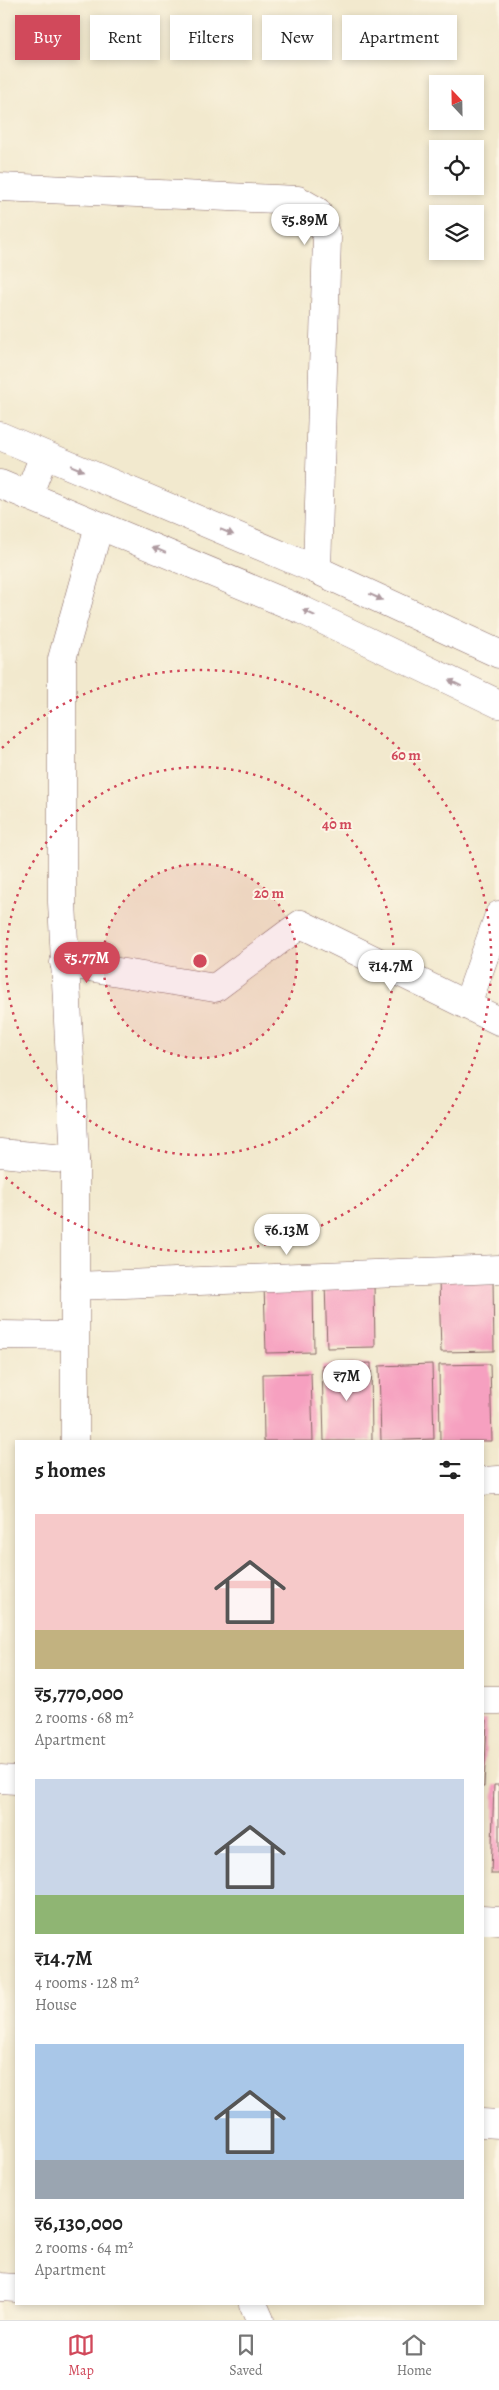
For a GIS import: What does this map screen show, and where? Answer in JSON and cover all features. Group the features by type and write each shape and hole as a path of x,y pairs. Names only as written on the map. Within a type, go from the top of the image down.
{"main road":[{"path":"0,187 298,200 317,211 327,238 317,570"},
{"path":"0,436 317,570 499,654"},
{"path":"28,496 44,454"},
{"path":"0,484 302,610 499,704"},
{"path":"76,1440 74,1336 75,1160 62,902 62,660 99,526"},
{"path":"467,1005 499,916"},
{"path":"64,964 215,988 301,924 499,1021"},
{"path":"0,1153 75,1160"},
{"path":"75,1286 499,1269"},
{"path":"0,1335 74,1336"},
{"path":"484,1481 499,1480"},
{"path":"484,1700 499,1700"},
{"path":"0,1779 15,1780"},
{"path":"484,1920 499,1921"},
{"path":"484,2123 499,2124"},
{"path":"0,2287 15,2288"},
{"path":"253,2305 260,2320"}],"building":[{"path":"493,1279 494,1351 441,1352 439,1281"},
{"path":"374,1283 375,1347 327,1348 325,1284"},
{"path":"313,1284 314,1352 266,1353 264,1285"},
{"path":"371,1363 372,1440 324,1440 322,1365"},
{"path":"432,1364 434,1439 381,1440 379,1366"},
{"path":"490,1364 492,1441 440,1440 439,1365"},
{"path":"311,1373 313,1440 264,1440 263,1374"},
{"path":"484,1720 487,1720 484,1787"},
{"path":"494,1785 499,1785 499,1874 491,1874"}]}
